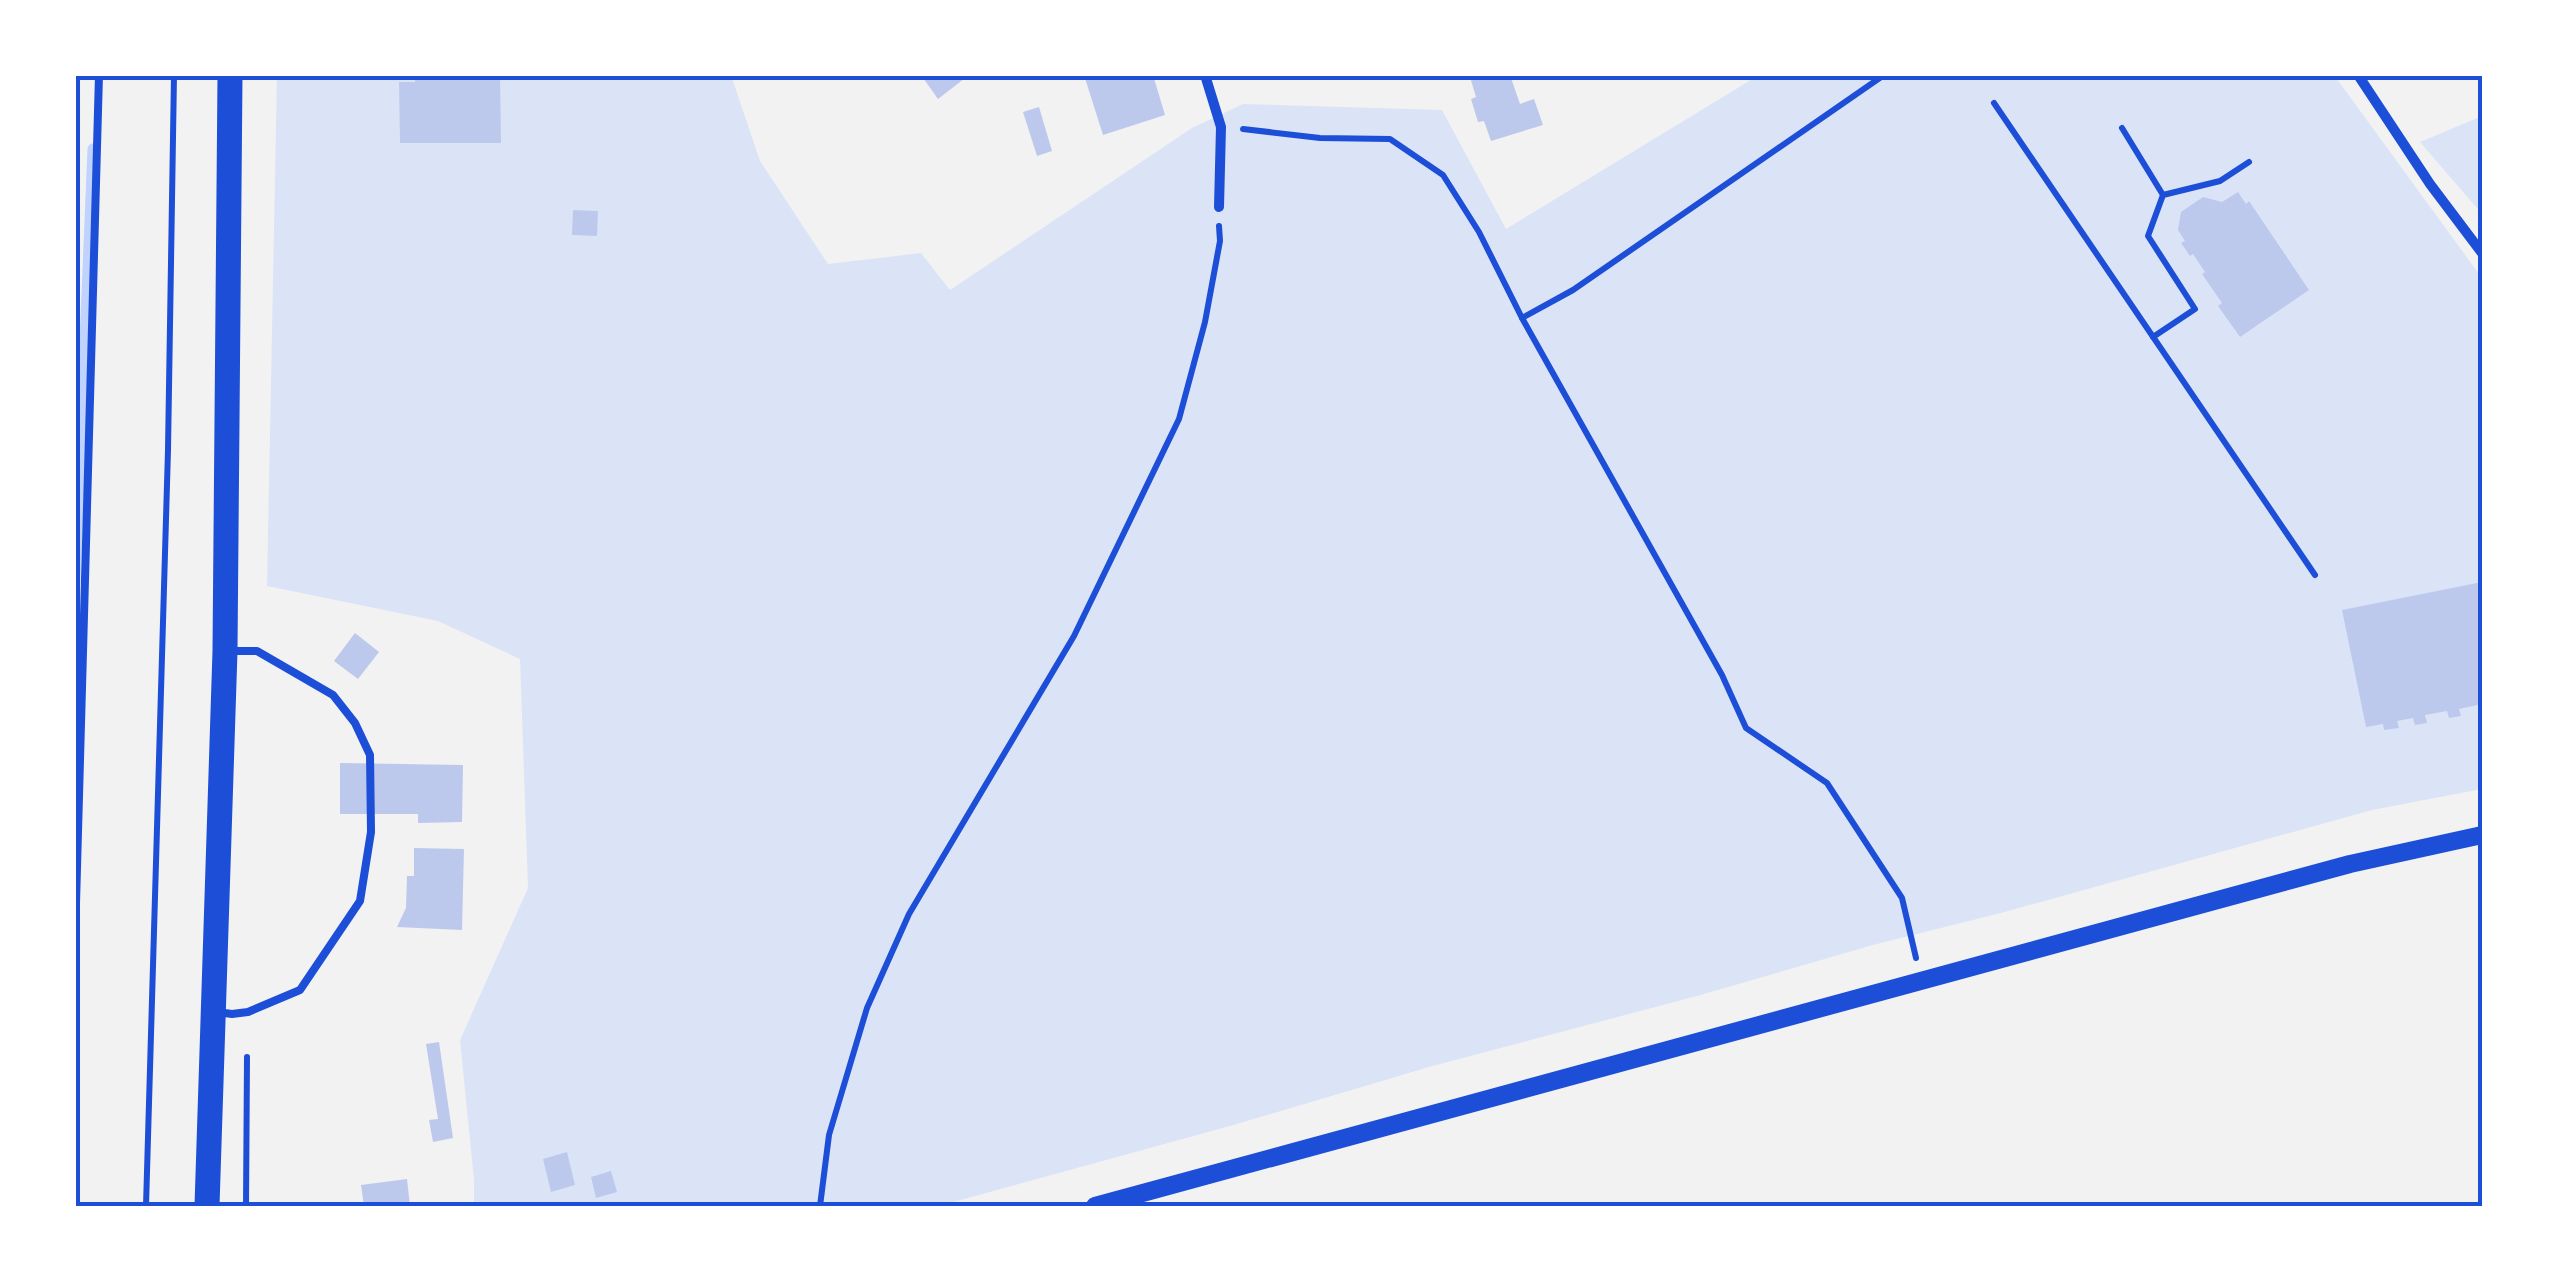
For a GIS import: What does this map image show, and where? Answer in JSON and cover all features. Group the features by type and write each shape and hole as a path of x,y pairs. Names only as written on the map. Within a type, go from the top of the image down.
{"main road":[{"path":"208,1206 225,651 230,75"}],"street":[{"path":"1205,75 1222,127 1219,207"},
{"path":"2358,75 2430,184 2482,253"},
{"path":"1095,1206 2350,864 2482,835"}],"lane":[{"path":"75,940 99,75"},
{"path":"212,1012 248,1012 300,990 360,901 371,832 370,755 355,723 332,695 257,651 225,651"}],"path":[{"path":"146,1206 168,450 174,75"},
{"path":"1522,318 1572,290 1884,75"},
{"path":"1994,104 2315,575"},
{"path":"1222,127 1320,138 1390,138 1443,175 1479,232 1522,318 1722,675 1746,728 1826,783 1902,898 1922,981"},
{"path":"2122,128 2163,195"},
{"path":"2163,195 2220,182 2249,162"},
{"path":"2153,337 2195,309 2148,236 2163,195"},
{"path":"820,1206 829,1135 861,1026 909,914 1074,636 1180,419 1211,290 1220,241 1219,207"}],"shaded area":[{"path":"277,75 731,75 760,161 828,264 921,253 950,290 1192,128 1243,104 1442,110 1506,229 1759,75 2334,75 2482,278 2482,789 2372,810 1429,1067 939,1206 474,1206 460,1040 528,888 520,659 438,621 267,586"},
{"path":"2482,116 2482,214 2420,142"}],"building":[{"path":"415,75 500,75 501,143 400,143 399,82 415,82"},
{"path":"921,75 969,75 938,99"},
{"path":"1084,75 1153,75 1165,115 1103,135"},
{"path":"1510,75 1520,104 1534,99 1543,125 1491,141 1484,121 1478,122 1471,99 1476,97 1470,77"},
{"path":"1039,107 1052,151 1037,156 1023,112"},
{"path":"2238,192 2246,204 2249,201 2309,290 2240,337 2218,306 2222,303 2202,274 2205,272 2181,243 2185,241 2178,230 2181,212 2203,197 2222,202"},
{"path":"573,210 598,211 597,236 572,235"},
{"path":"2482,582 2482,704 2459,709 2461,716 2449,718 2447,711 2425,715 2427,723 2415,725 2413,718 2397,721 2399,728 2384,730 2383,724 2366,727 2342,610"},
{"path":"355,633 379,652 358,679 334,661"},
{"path":"340,763 463,765 462,822 418,823 418,814 340,814"},
{"path":"414,848 464,849 462,930 397,927 406,908 407,876 414,876"},
{"path":"439,1042 453,1138 433,1142 429,1120 438,1119 426,1044"},
{"path":"567,1152 575,1185 551,1192 543,1159"},
{"path":"611,1171 617,1192 596,1198 591,1177"},
{"path":"407,1179 410,1206 364,1206 361,1185"}],"waterway":[{"path":"75,582 93,149"}]}
